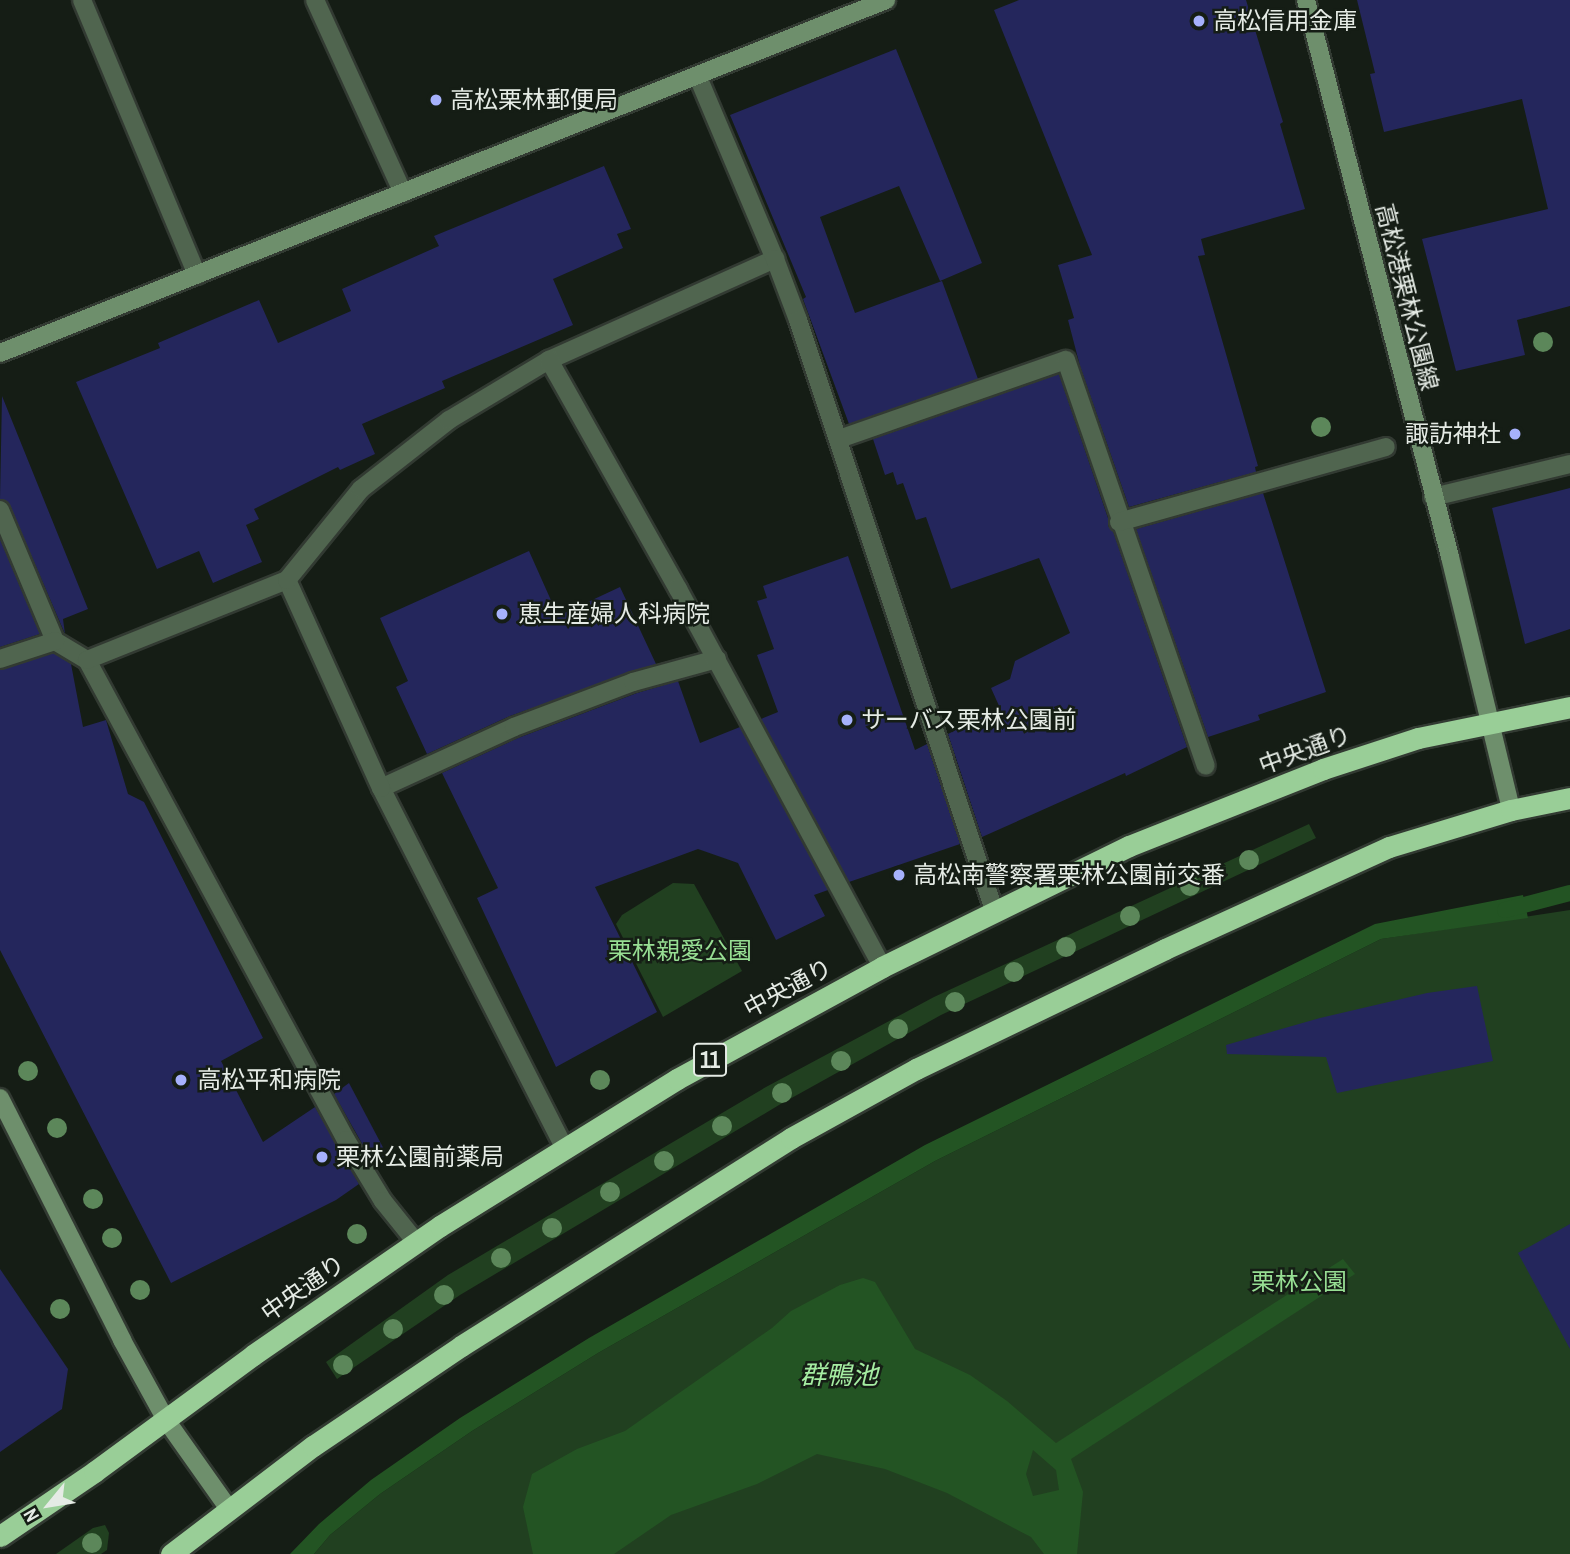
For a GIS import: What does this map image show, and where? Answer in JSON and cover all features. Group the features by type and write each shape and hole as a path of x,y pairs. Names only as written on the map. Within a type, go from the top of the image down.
{"highway":[{"name":"中央通り","path":"0,1536 166,1420 253,1354 416,1241 677,1079 882,967 1129,846 1323,769 1418,737 1570,707"},
{"path":"171,1554 313,1446 461,1346 790,1138 916,1069 1165,949 1390,848 1511,810 1570,798"}],"street":[{"path":"82,0 197,275"},
{"path":"315,0 403,193"},
{"path":"0,352 698,77 886,0"},
{"name":"高松港栗林公園線","path":"1306,0 1492,723 1511,810"},
{"path":"698,77 775,259 839,439 994,910"},
{"path":"87,660 287,580 361,489 449,420 549,359 775,259"},
{"path":"549,359 717,659 882,967"},
{"path":"839,439 1066,360 1119,522 1206,766"},
{"path":"1119,522 1386,447"},
{"path":"1433,498 1570,464"},
{"path":"0,510 55,641 87,660 346,1140 383,1201 416,1241"},
{"path":"287,580 381,788 565,1149"},
{"path":"0,659 55,641"},
{"path":"381,788 514,727 634,682 717,659"},
{"path":"0,1098 116,1328 166,1420 229,1509"}],"green space":[{"path":"1309,824 1316,838 941,1015 779,1105 460,1295 337,1379 326,1362 448,1275 766,1087 934,997"},
{"name":"栗林親愛公園","path":"673,883 694,884 742,971 663,1017 616,924 622,915"},
{"name":"栗林公園","path":"1570,910 1570,1554 314,1554 330,1535 380,1494 472,1431 598,1353 935,1161 1381,939"},
{"path":"105,1525 109,1533 107,1550 101,1554 56,1554 93,1528"}],"water":[{"path":"1523,895 1528,918 1381,939 935,1161 598,1353 472,1431 380,1494 330,1535 314,1554 290,1554 319,1524 371,1480 460,1418 589,1338 925,1145 1375,924"},
{"name":"群鴨池","path":"1343,1259 1355,1274 1071,1459 1083,1492 1077,1554 1044,1554 1031,1537 947,1493 885,1469 817,1454 757,1484 671,1515 614,1554 533,1554 523,1507 532,1474 577,1449 625,1431 772,1328 791,1311 840,1285 863,1278 875,1282 915,1349 970,1375 1007,1401 1056,1443","holes":["1033,1450 1056,1470 1059,1490 1033,1496 1026,1474"]}],"building":[{"path":"1019,0 1246,0 1283,122 1280,124 1305,209 1201,239 1205,255 1198,256 1258,466 1255,467 1256,472 1129,507 1080,366 1068,320 1074,318 1058,265 1092,255 994,10"},
{"path":"1357,0 1570,0 1570,306 1517,320 1525,355 1456,371 1422,239 1548,209 1522,99 1384,132 1370,74 1375,73"},
{"path":"896,49 982,263 940,281 899,186 820,217 855,313 942,281 978,379 849,424 803,299 806,297 730,115"},
{"path":"604,166 631,229 617,234 623,248 553,279 573,325 442,381 445,388 362,424 375,454 340,470 338,467 254,509 259,519 246,525 262,562 213,583 199,551 157,569 76,382 160,348 158,343 259,300 278,343 351,311 342,289 439,246 434,236"},
{"path":"1059,374 1108,518 1108,526 1113,531 1187,747 982,837 948,734 1000,708 991,688 1010,679 1015,661 1070,633 1039,558 951,589 926,517 916,520 903,483 897,485 893,472 885,475 873,439"},
{"path":"2,396 88,609 63,619 65,634 10,506 0,499"},
{"path":"1570,488 1570,629 1525,644 1492,508"},
{"path":"1263,493 1326,692 1258,715 1260,720 1208,737 1136,529"},
{"path":"0,539 40,634 0,647"},
{"path":"529,551 558,616 620,587 656,664 510,716 427,754 396,687 408,681 380,618"},
{"name":"サーバス栗林公園前","path":"848,556 915,750 927,744 960,844 849,882 761,719 778,712 757,655 774,649 757,601 767,598 763,586"},
{"name":"高松平和病院","path":"54,653 71,664 83,727 106,720 128,794 144,802 263,1038 221,1061 263,1142 315,1107 359,1184 336,1200 171,1283 0,950 0,670"},
{"path":"678,681 700,743 740,727 828,890 814,895 825,916 776,940 738,863 698,849 595,887 657,1012 556,1067 477,898 498,888 442,773 518,738 637,693"},
{"path":"1477,986 1493,1061 1337,1093 1326,1057 1227,1054 1226,1045 1320,1018 1427,993"},
{"path":"349,1083 387,1155 373,1163 334,1094"},
{"path":"1570,1224 1570,1349 1518,1253"},
{"path":"0,1269 68,1369 62,1409 0,1452"}],"waterway":[{"path":"1505,910 1570,893"}],"place":[{"name":"高松信用金庫","path":"1199,21"},
{"name":"高松栗林郵便局","path":"436,100"},
{"name":"諏訪神社","path":"1515,434"},
{"name":"恵生産婦人科病院","path":"502,614"},
{"name":"サーバス栗林公園前","path":"847,720"},
{"name":"高松南警察署栗林公園前交番","path":"899,875"},
{"name":"高松平和病院","path":"181,1080"},
{"name":"栗林公園前薬局","path":"322,1157"}]}
